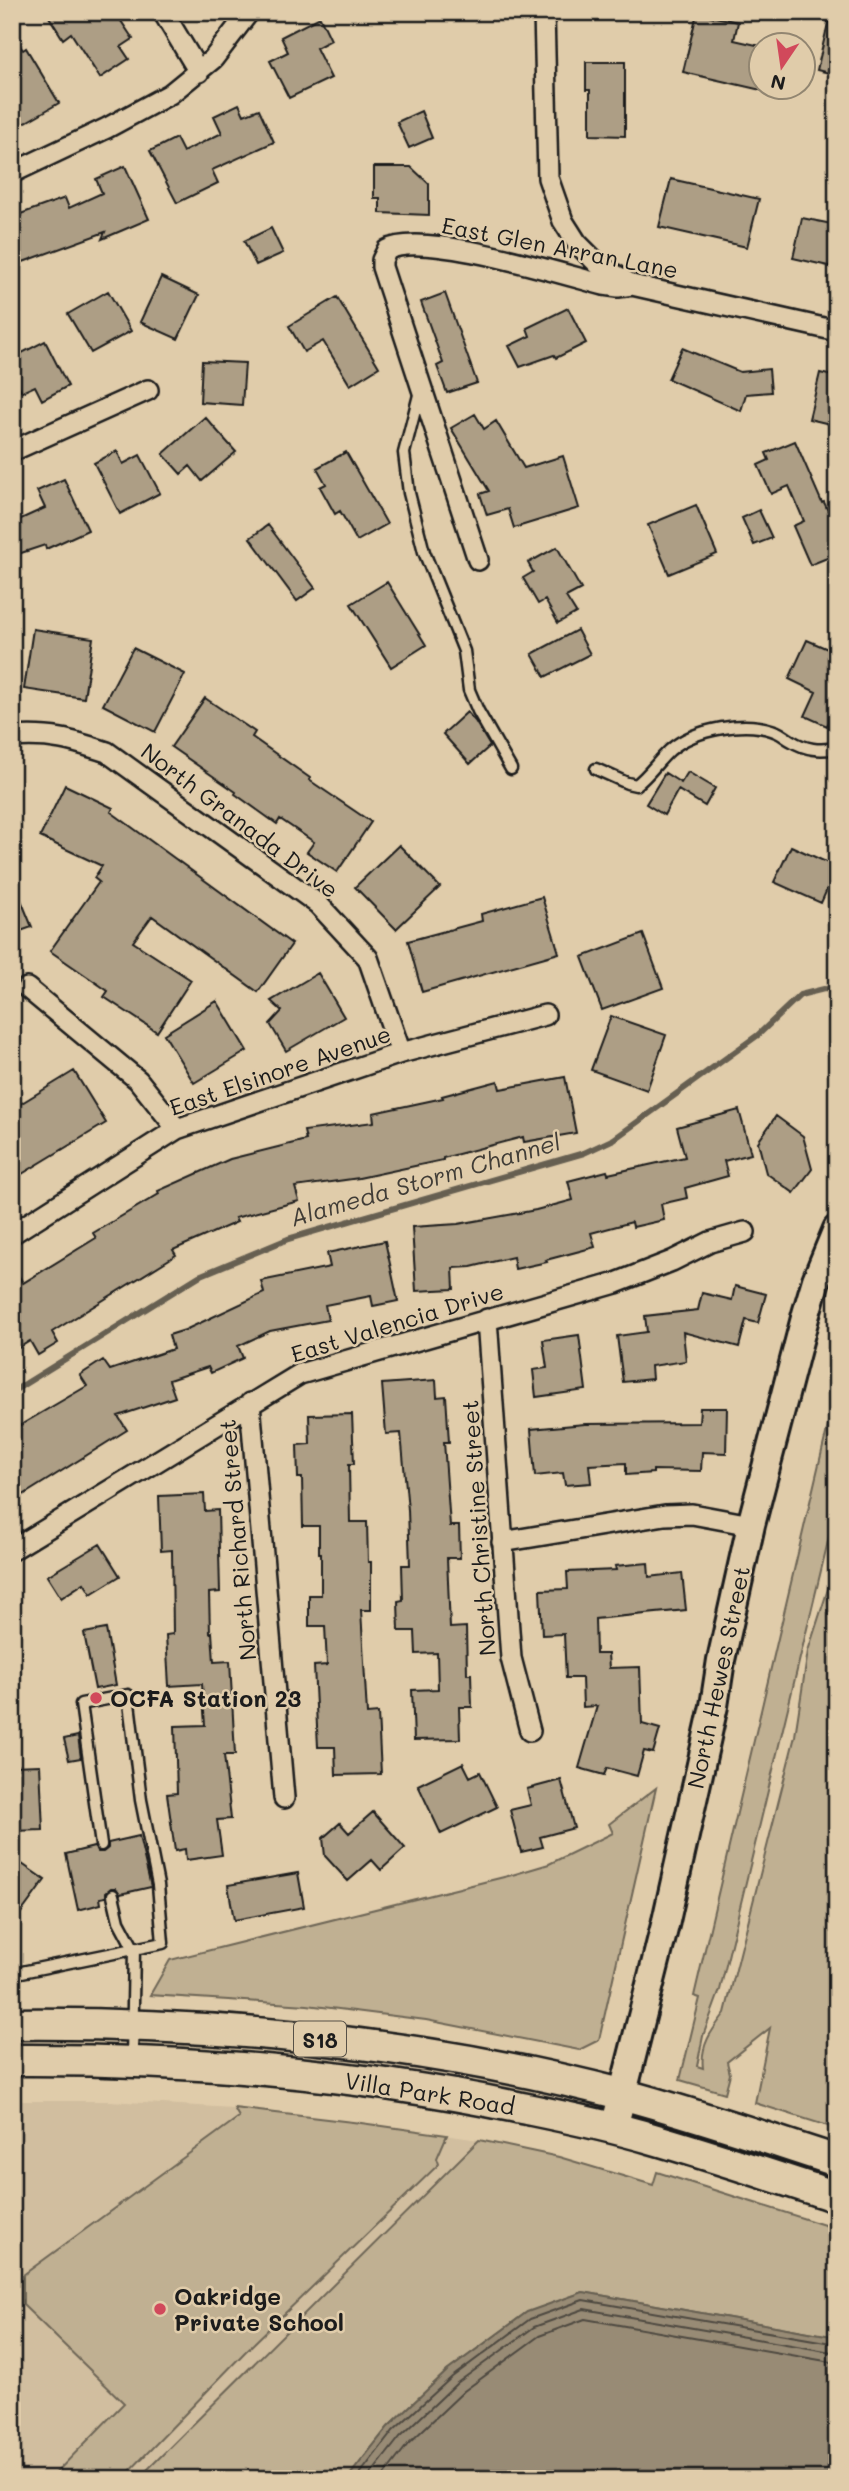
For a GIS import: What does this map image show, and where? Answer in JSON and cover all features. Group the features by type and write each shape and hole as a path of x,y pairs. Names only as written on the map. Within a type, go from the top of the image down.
{"main road":[{"name":"North Hewes Street","path":"614,2128 666,1921 751,1525 806,1314 816,1280 837,1229"},
{"name":"Villa Park Road","path":"12,2024 251,2032 357,2044 482,2064 622,2094 837,2161"},
{"name":"Villa Park Road","path":"12,2060 132,2061 240,2066 390,2084 481,2099 650,2137 837,2197"}],"street":[{"path":"163,12 200,72"},
{"path":"12,173 170,94 213,59 249,12"},
{"path":"544,12 548,178 563,221 577,243 598,264 632,285"},
{"name":"East Glen Arran Lane","path":"478,560 382,267 384,254 393,247 406,245 455,248 604,285 632,285 837,331"},
{"path":"12,452 148,390"},
{"name":"North Granada Drive","path":"12,737 42,735 73,740 107,752 318,904 368,958 401,1053"},
{"path":"27,988 138,1080 177,1129"},
{"name":"East Elsinore Avenue","path":"12,1234 177,1129 401,1053 545,1015"},
{"name":"East Valencia Drive","path":"12,1550 300,1374 616,1283 710,1242 745,1232"},
{"name":"North Christine Street","path":"487,1319 511,1658 530,1731"},
{"name":"North Richard Street","path":"250,1403 284,1798"},
{"path":"502,1542 666,1515 692,1514 751,1525"}],"lane":[{"path":"421,387 404,453 409,493 424,552 464,651 469,690 511,769"},
{"path":"596,769 636,785 650,774 669,751 688,737 748,724 777,732 793,743 817,751 837,748"},
{"path":"12,1974 163,1944 158,1885 141,1800 128,1695 81,1704 101,1845"},
{"path":"113,1895 119,1921 134,1949 132,2061"}],"shaded area":[{"path":"837,1387 837,1504 720,1990 703,2036 697,2066 703,2068 705,2045 725,2013 795,1736 808,1651 837,1561 837,2129 755,2103 770,2028 727,2062 730,2074 725,2093 680,2080 700,1998 694,1996"},
{"path":"656,1788 599,2040 579,2050 426,2020 307,2005 150,1995 170,1960 549,1864 613,1833 609,1824"},
{"name":"Oakridge Private School","path":"12,2101 108,2101 234,2108 479,2140 138,2479 12,2479"},
{"name":"Oakridge Private School","path":"234,2108 447,2135 437,2158 439,2164 246,2351 122,2479 50,2479 124,2403 23,2305 23,2275 239,2117"},
{"path":"479,2140 559,2157 653,2185 657,2172 837,2229 837,2337 583,2292 526,2313 447,2371 388,2427 347,2479 138,2479"},
{"path":"12,2224 16,2224 20,2265 12,2265"}],"water":[{"path":"583,2292 837,2337 837,2479 347,2479 388,2427 447,2371 527,2312"}],"building":[{"path":"46,12 115,12 133,39 121,47 129,59 100,78 71,33 63,39"},
{"path":"697,13 738,22 734,40 748,43 748,87 683,72"},
{"path":"830,15 837,15 837,75 818,70"},
{"path":"320,17 331,40 316,48 331,78 289,98 270,61 288,52 281,37"},
{"path":"12,35 23,50 26,48 59,103 21,125 12,110"},
{"path":"586,62 625,62 625,136 590,135 590,90 586,90"},
{"path":"239,104 244,115 259,109 274,142 212,170 218,183 177,203 150,151 176,138 183,152 222,133 214,116"},
{"path":"421,111 432,138 409,148 397,122"},
{"path":"125,166 149,219 102,239 105,232 12,266 12,217 65,198 69,208 102,193 96,179"},
{"path":"374,167 411,167 429,184 429,215 380,213 380,198 374,198"},
{"path":"671,179 759,199 747,247 659,227"},
{"path":"802,218 837,225 837,268 793,258"},
{"path":"271,228 283,253 256,265 244,241"},
{"path":"161,277 199,295 178,339 140,322"},
{"path":"108,291 131,331 91,353 68,314"},
{"path":"445,293 477,383 447,393 437,366 443,363 421,302"},
{"path":"337,297 379,367 350,385 323,341 304,352 289,326"},
{"path":"568,308 586,343 556,358 554,355 520,367 509,346 530,336 527,328"},
{"path":"45,341 68,386 42,400 35,386 22,392 12,373 12,358"},
{"path":"682,348 740,372 769,369 771,392 746,394 741,411 668,379"},
{"path":"202,361 245,363 242,405 200,402"},
{"path":"820,373 837,377 837,397 830,424 809,419"},
{"path":"475,414 484,429 496,421 524,468 563,456 579,508 514,528 508,509 487,515 480,494 489,491 451,428"},
{"path":"205,417 236,452 202,481 190,466 181,474 163,454"},
{"path":"795,441 837,531 837,554 810,565 793,526 804,521 789,486 771,494 758,465 769,460 766,453"},
{"path":"117,451 123,464 140,455 160,493 120,514 94,463"},
{"path":"346,452 387,524 357,541 340,511 335,514 320,487 326,484 317,468"},
{"path":"64,479 88,530 46,549 45,545 12,556 12,523 45,508 37,491"},
{"path":"696,505 717,554 669,574 648,525"},
{"path":"759,510 772,538 754,545 742,518"},
{"path":"268,525 315,588 297,601 250,538"},
{"path":"557,547 581,589 566,597 576,613 558,623 545,600 538,604 523,578 533,572 528,563"},
{"path":"387,582 426,645 391,667 351,604"},
{"path":"33,629 93,638 84,698 24,689"},
{"path":"577,630 590,654 545,677 532,654"},
{"path":"807,640 837,653 837,706 827,726 805,716 816,692 789,679"},
{"path":"133,648 185,674 155,732 103,705"},
{"path":"205,698 255,732 252,737 310,778 309,780 371,822 337,872 307,852 314,842 280,819 277,824 171,747"},
{"path":"467,712 490,746 470,764 443,734"},
{"path":"688,772 715,788 705,806 678,790 664,815 646,804 665,773 681,783"},
{"path":"65,785 113,808 111,812 292,944 258,992 152,916 133,942 191,980 157,1032 104,997 108,991 50,951 99,882 94,878 102,866 40,837"},
{"path":"399,845 440,887 396,929 355,887"},
{"path":"791,846 837,867 821,903 774,882"},
{"path":"12,878 32,927 12,934"},
{"path":"542,897 559,953 422,992 408,941 482,921 481,914"},
{"path":"643,934 663,988 602,1010 582,957"},
{"path":"318,973 344,1017 286,1051 270,1024 282,1011 271,1001"},
{"path":"217,1001 247,1051 194,1083 164,1034"},
{"path":"611,1016 666,1035 647,1090 591,1070"},
{"path":"74,1071 106,1123 12,1180 12,1109"},
{"path":"565,1077 576,1133 524,1142 523,1137 443,1160 359,1178 295,1187 299,1201 235,1218 237,1222 173,1250 176,1255 52,1332 58,1343 38,1355 30,1341 12,1352 12,1265 23,1283 96,1238 93,1233 159,1194 158,1191 230,1159 306,1140 304,1131 374,1122 373,1113 443,1098 442,1096 498,1081 500,1089"},
{"path":"739,1110 751,1154 724,1161 728,1176 685,1188 687,1198 661,1204 664,1220 633,1227 632,1222 591,1233 595,1247 546,1260 547,1262 515,1269 513,1257 471,1267 453,1268 454,1289 416,1291 412,1227 458,1224 536,1210 573,1200 568,1181 685,1157 677,1127"},
{"path":"776,1116 803,1136 812,1169 794,1193 766,1173 758,1142"},
{"path":"385,1241 398,1301 373,1306 371,1296 325,1305 328,1320 270,1331 238,1346 243,1358 211,1373 208,1367 169,1380 175,1397 118,1416 127,1430 12,1502 12,1430 87,1386 80,1375 103,1360 110,1370 173,1349 169,1335 264,1293 261,1281 330,1267 327,1253"},
{"path":"735,1286 766,1294 758,1323 746,1320 739,1347 683,1332 686,1361 651,1366 652,1379 623,1382 617,1336 647,1332 645,1316 698,1310 702,1293 732,1300"},
{"path":"579,1335 586,1390 536,1397 533,1370 547,1368 543,1340"},
{"path":"436,1380 437,1397 446,1396 449,1442 444,1442 450,1526 459,1526 460,1558 447,1558 450,1628 466,1627 467,1674 471,1674 472,1707 459,1707 460,1739 414,1740 412,1690 438,1689 437,1653 416,1654 415,1631 399,1631 398,1601 403,1600 402,1565 410,1565 408,1510 401,1433 386,1434 382,1384"},
{"path":"700,1408 727,1408 726,1453 702,1452 701,1471 653,1470 653,1473 626,1475 626,1463 589,1465 591,1483 565,1485 563,1473 535,1476 531,1429 585,1424 699,1423"},
{"path":"352,1414 354,1464 349,1464 350,1522 367,1522 368,1562 371,1562 371,1610 361,1610 367,1714 378,1713 381,1774 336,1775 335,1747 318,1747 314,1666 327,1665 325,1626 309,1626 309,1595 321,1595 321,1553 319,1526 303,1526 302,1478 298,1478 297,1445 310,1444 309,1415"},
{"path":"204,1494 205,1511 218,1510 220,1592 209,1593 210,1633 212,1632 214,1662 230,1661 235,1755 224,1755 231,1819 217,1820 222,1855 186,1860 185,1849 175,1851 167,1794 177,1793 175,1726 205,1725 202,1684 169,1686 166,1635 173,1634 172,1550 161,1551 159,1496"},
{"path":"100,1544 120,1576 91,1594 84,1583 61,1598 47,1576"},
{"path":"648,1563 649,1577 682,1573 686,1610 595,1619 596,1654 608,1654 609,1668 640,1667 642,1724 660,1729 653,1753 644,1751 637,1776 607,1768 604,1775 579,1768 597,1706 583,1707 582,1678 566,1678 564,1634 542,1635 540,1590 568,1589 567,1572 616,1570 615,1566"},
{"path":"106,1629 116,1685 95,1689 84,1633"},
{"path":"78,1736 81,1758 69,1760 64,1739"},
{"path":"463,1763 470,1777 480,1772 497,1807 441,1834 418,1785"},
{"path":"40,1765 43,1830 12,1831 12,1766"},
{"path":"561,1780 574,1828 540,1837 543,1847 521,1852 510,1810 531,1805 527,1789"},
{"path":"373,1812 405,1848 381,1870 372,1860 348,1881 325,1856 323,1838 340,1823 349,1833"},
{"path":"139,1836 151,1887 120,1894 116,1888 111,1888 106,1892 106,1897 100,1898 101,1904 78,1910 66,1854 94,1847 98,1852 103,1852 108,1848 108,1843"},
{"path":"12,1857 45,1880 12,1925"},
{"path":"298,1873 304,1907 234,1920 228,1885"}],"waterway":[{"name":"Alameda Storm Channel","path":"12,1392 199,1276 288,1239 584,1153 614,1139 758,1035 800,995 824,989 837,990"}],"place":[{"name":"OCFA Station 23","path":"96,1698"},
{"name":"Oakridge Private School","path":"160,2309"}]}
